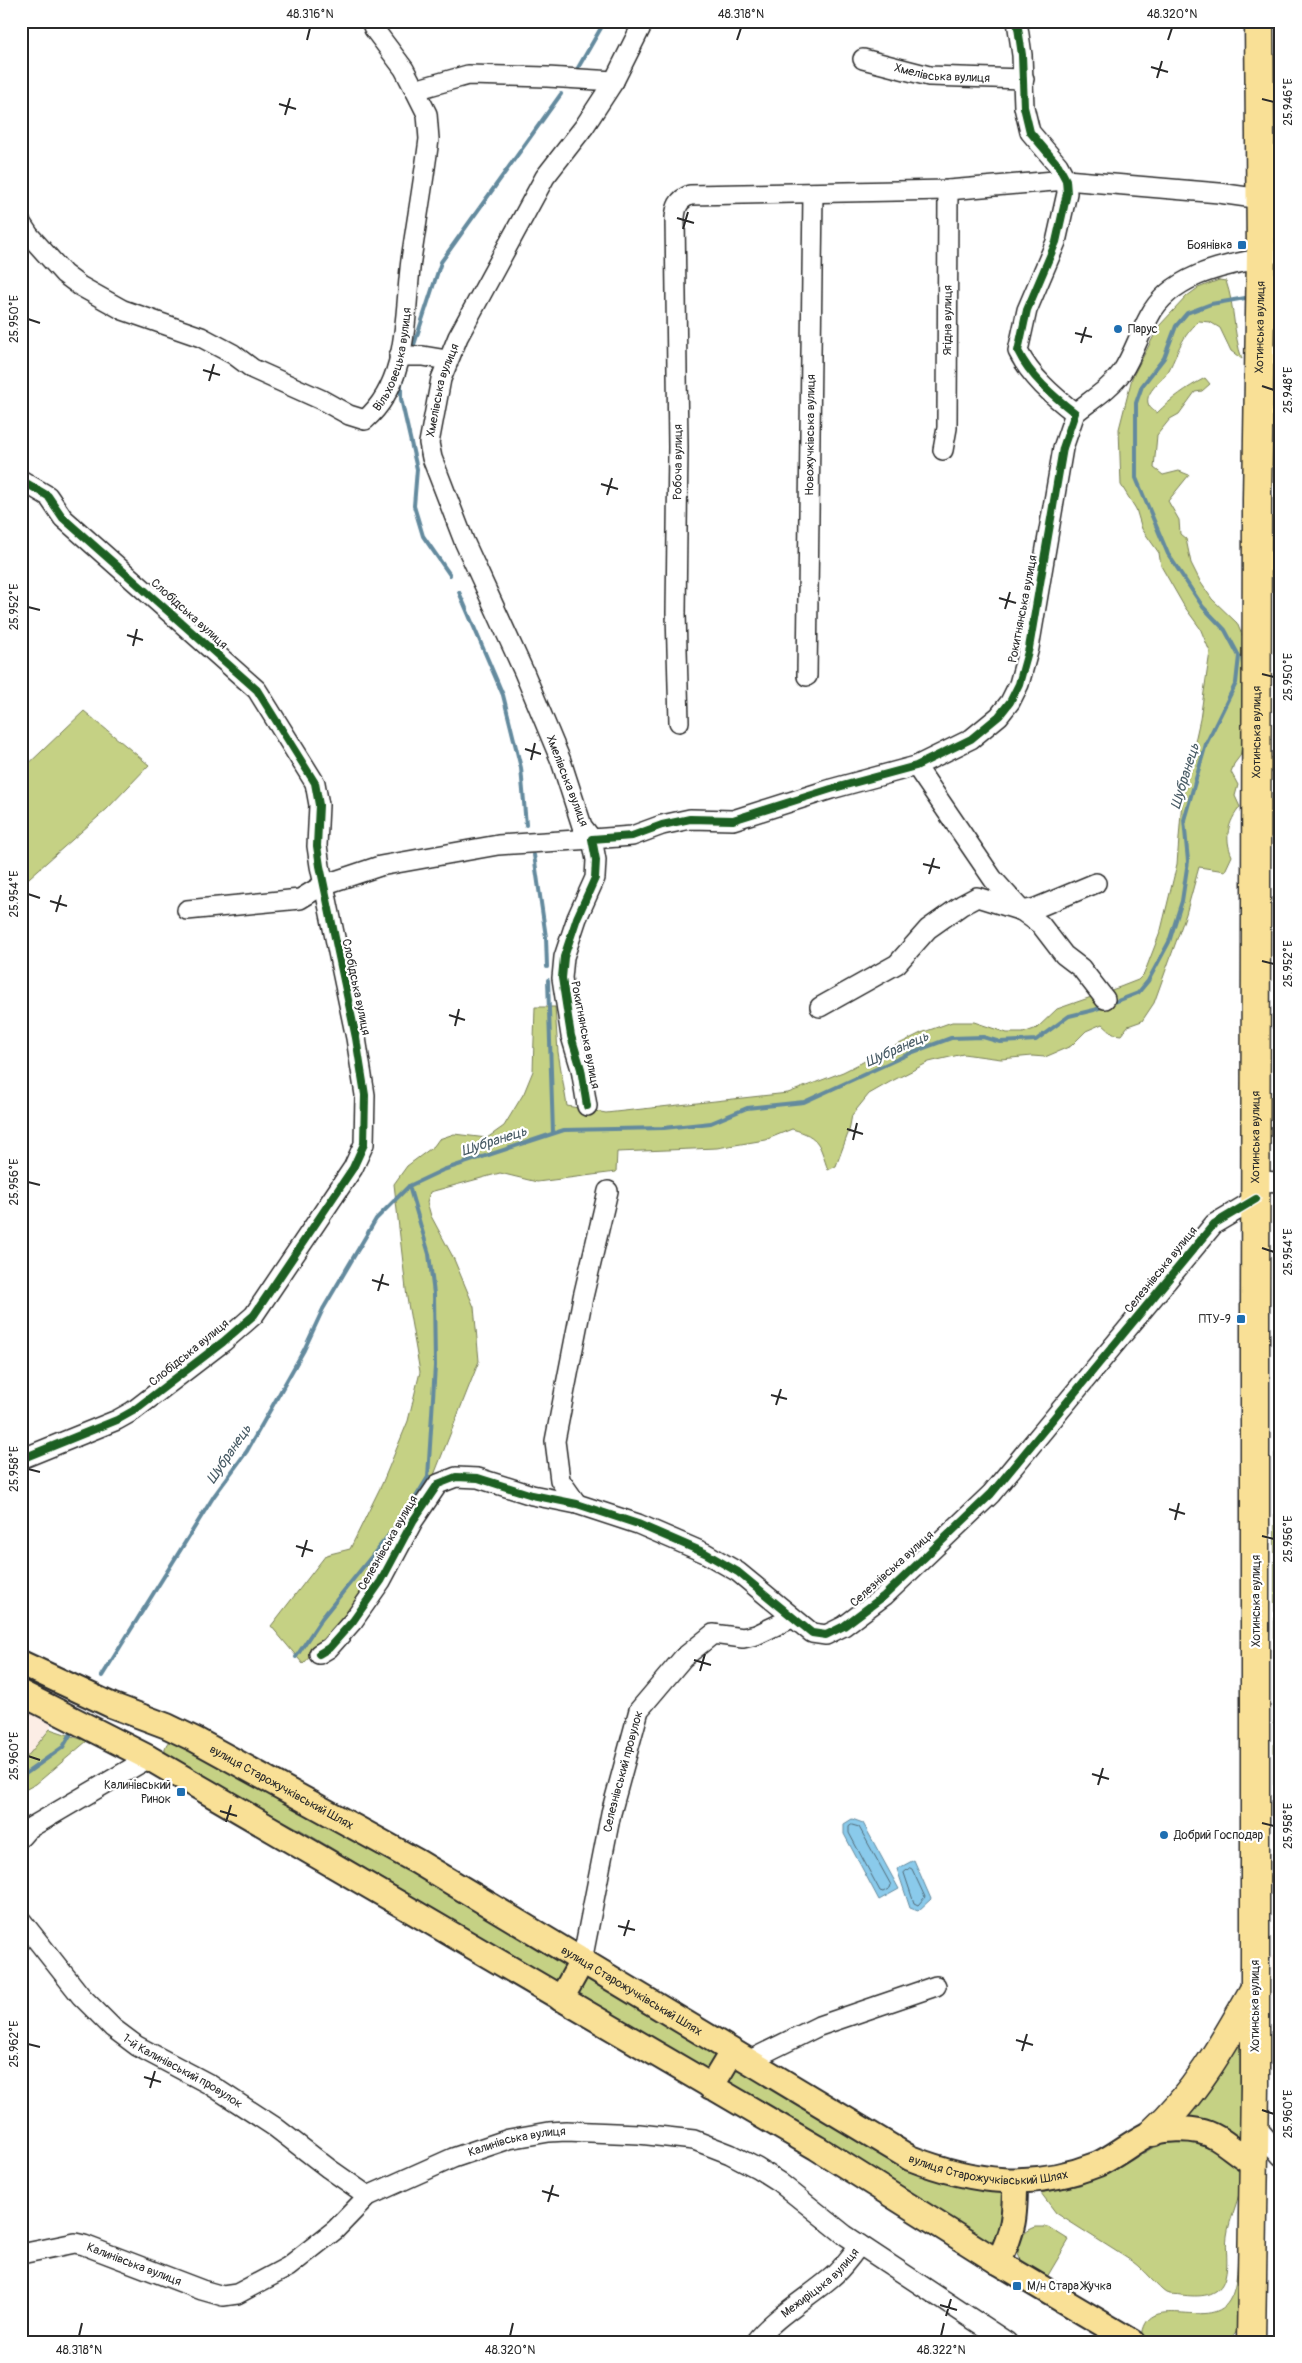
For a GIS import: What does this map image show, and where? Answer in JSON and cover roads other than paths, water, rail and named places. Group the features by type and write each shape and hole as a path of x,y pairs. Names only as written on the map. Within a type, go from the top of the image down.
{"highway":[{"name":"Хотинська вулиця","path":"1247,2337 1255,2126 1264,1187 1267,351 1266,258 1261,199 1259,21"},
{"path":"1153,2132 1187,2095 1227,2038 1255,1988"}],"main road":[{"name":"вулиця Старожучківський Шлях","path":"21,1663 111,1705 168,1726 418,1862 910,2158 937,2169 1015,2182 1065,2175 1099,2163 1153,2132 1187,2129 1201,2131 1217,2137 1238,2155 1254,2164"},
{"path":"21,1693 149,1758 817,2148 998,2262 1133,2342"},
{"path":"149,1758 168,1726"},
{"path":"561,1999 582,1960"},
{"path":"711,2087 740,2057"},
{"path":"998,2262 1010,2240 1015,2216 1015,2182"}],"street":[{"name":"Вільховецька вулиця","path":"21,223 29,235 64,274 80,286 123,310 201,337 233,354 254,370 322,400 349,416 365,420 373,413 388,392 409,356 428,139 427,114 404,69 374,30 371,21"},
{"name":"Хмелівська вулиця","path":"592,839 582,826 557,752 524,672 464,541 432,458 430,432 447,360 545,177 584,127 614,82 644,21"},
{"path":"1017,21 1024,79 1024,107 1030,132 1058,165 1066,180 1068,193 1056,242 1027,310 1018,351 1028,369 1058,399 1075,413 1107,388 1121,374 1134,351 1149,315 1170,292 1195,276 1212,269 1232,263 1266,258"},
{"name":"Хмелівська вулиця","path":"863,59 929,76 1024,79"},
{"path":"415,90 468,75 547,77 614,82"},
{"path":"814,193 948,190 1066,180 1219,193 1261,199"},
{"name":"Ягідна вулиця","path":"943,450 947,428 948,190"},
{"name":"Робоча вулиця","path":"679,722 676,613 678,447 675,218 678,203 690,195 814,193"},
{"name":"Новожучківська вулиця","path":"807,676 814,193"},
{"path":"409,356 447,360"},
{"name":"Рокитнянська вулиця","path":"587,1106 581,1069 571,1036 562,978 567,949 577,918 595,878 596,860 592,839 632,836 662,825 690,819 733,820 831,789 916,766 971,739 999,716 1010,702 1019,684 1029,648 1063,448 1075,413"},
{"name":"Слобідська вулиця","path":"21,480 48,496 63,518 257,690 315,783 319,805 317,846 323,885 356,1038 365,1095 364,1144 353,1168 254,1315 223,1342 133,1411 117,1420 21,1459"},
{"path":"916,766 992,879 1022,911 1041,925 1064,955 1081,968 1105,999"},
{"path":"187,910 300,899 323,885 380,866 498,845 592,839"},
{"path":"820,1008 897,964 928,929 962,905 977,897 1022,911 1036,908 1096,883"},
{"name":"Селезнівська вулиця","path":"319,1654 329,1648 353,1621 381,1581 413,1521 438,1484 456,1477 478,1478 532,1495 577,1504 638,1524 705,1553 738,1572 812,1633 826,1635 844,1626 884,1596 991,1494 1214,1224 1264,1187"},
{"path":"577,1504 560,1480 555,1441 583,1297 608,1191"},
{"name":"Селезнівський провулок","path":"582,1960 611,1813 639,1710 683,1658 713,1634 743,1638 756,1635 792,1618"},
{"path":"21,1837 28,1829 149,1758"},
{"name":"1-й Калинівський провулок","path":"21,1920 81,1996 113,2028 137,2046 209,2084 275,2127 368,2196"},
{"path":"740,2057 819,2026 936,1986"},
{"path":"1255,2126 1281,2156"},
{"name":"Калинівська вулиця","path":"21,2254 70,2244 84,2245 202,2290 223,2296 237,2294 288,2267 335,2230 368,2196 453,2158 509,2140 566,2131 639,2134 694,2140 730,2154 779,2182 860,2244 1007,2342"},
{"name":"Межиріцька вулиця","path":"755,2342 766,2327 784,2316 834,2276 860,2244"}],"water":[{"path":"852,1819 863,1823 899,1889 879,1900 844,1834 844,1824"},
{"path":"914,1860 931,1899 918,1911 910,1908 897,1869"}],"waterway":[{"path":"575,73 605,21"},
{"path":"412,351 441,262 561,94"},
{"name":"Шубранець","path":"1271,295 1281,294"},
{"name":"Шубранець","path":"102,1676 214,1496 247,1451 304,1350 323,1309 376,1219 409,1186 443,1170 564,1130 664,1128 711,1123 747,1108 804,1102 913,1052 951,1038 983,1037 1000,1042 1036,1040 1069,1016 1094,1010 1138,993 1148,981 1169,942 1182,901 1188,861 1184,820 1206,744 1236,683 1239,656 1225,630 1203,607 1168,554 1136,478 1136,403 1142,386 1164,358 1176,326 1187,313 1211,304 1251,297"},
{"path":"404,374 401,384 401,399 417,469 414,506 423,536 450,575"},
{"path":"459,592 503,695 521,768 526,825"},
{"path":"534,855 546,937 547,967"},
{"path":"548,980 553,1133"},
{"path":"296,1657 322,1618 405,1515 428,1477 435,1366 434,1294 429,1254 409,1186"},
{"name":"Шубранець","path":"21,1777 63,1747 73,1730"}],"place":[{"name":"Боянівка","path":"1242,245"},
{"name":"Парус","path":"1118,329"},
{"name":"ПТУ-9","path":"1241,1319"},
{"name":"Калинівський Ринок","path":"181,1792"},
{"name":"Добрий Господар","path":"1164,1835"},
{"name":"М/н Стара Жучка","path":"1017,2286"}]}
